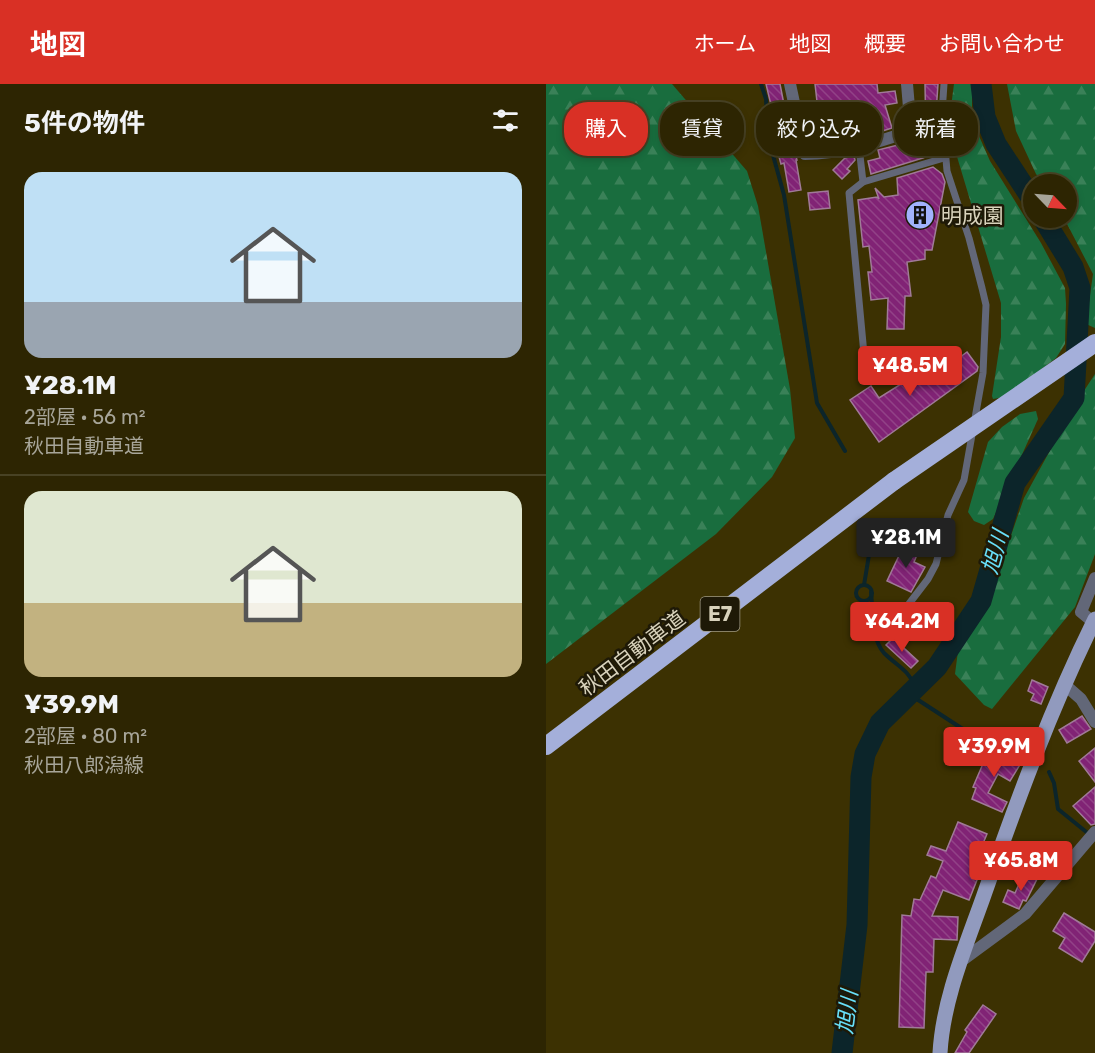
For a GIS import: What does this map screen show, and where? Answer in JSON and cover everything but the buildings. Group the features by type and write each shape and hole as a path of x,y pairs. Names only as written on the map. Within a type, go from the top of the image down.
{"highway":[{"name":"秋田自動車道","path":"546,746 894,481 1095,343"}],"main road":[{"path":"940,1053 942,1027 960,962 1019,793 1064,684 1094,620"}],"street":[{"path":"790,84 794,102"},
{"path":"882,140 911,131 907,84"},
{"path":"1094,620 1082,612 1095,578"},
{"path":"1064,684 1081,699 1095,722"},
{"path":"960,962 1025,914 1093,834"}],"lane":[{"path":"905,609 928,579 936,564 948,515 964,480 983,373 986,305 969,238 944,158 942,113 944,84"},
{"path":"860,156 863,182"},
{"path":"864,365 849,193 863,182 944,158"}],"green space":[{"path":"546,84 672,84 688,102 660,102 660,156 734,156 747,171 758,206 790,389 795,438 772,477 716,534 546,664"},
{"path":"954,84 972,84 972,102 952,102"},
{"path":"1007,84 1095,84 1095,328 1086,324 1093,274 1069,228 1077,228 1077,174 1036,174 1016,131"},
{"path":"978,134 990,161 1023,214 1023,228 1032,228 1065,288 1066,304 1065,344 1056,358 1005,397 993,399 1001,337 1001,303 957,156 978,156"},
{"path":"1095,374 1095,554 1075,607 992,709 984,705 955,674 958,651 988,602 1024,498 1076,403"},
{"path":"1036,411 1038,419 993,519 984,525 974,521 968,512 988,442 1002,427 1020,414"}],"waterway":[{"path":"761,84 766,99 768,137 784,195 817,403 845,451"},
{"name":"旭川","path":"981,84 985,117 996,144 1023,185"},
{"name":"旭川","path":"842,1053 857,925 861,777 865,754 880,723 937,667 981,601 1015,483 1074,398 1080,288 1073,267 1049,228"},
{"path":"864,585 870,549"},
{"path":"864,585 872,593 864,601 856,593 864,585"},
{"path":"871,592 873,624 880,647 906,672 916,688"},
{"path":"909,694 972,735 1021,755"},
{"path":"1049,772 1054,783 1058,809 1090,835"}],"place":[{"name":"明成園","path":"920,215"}]}
